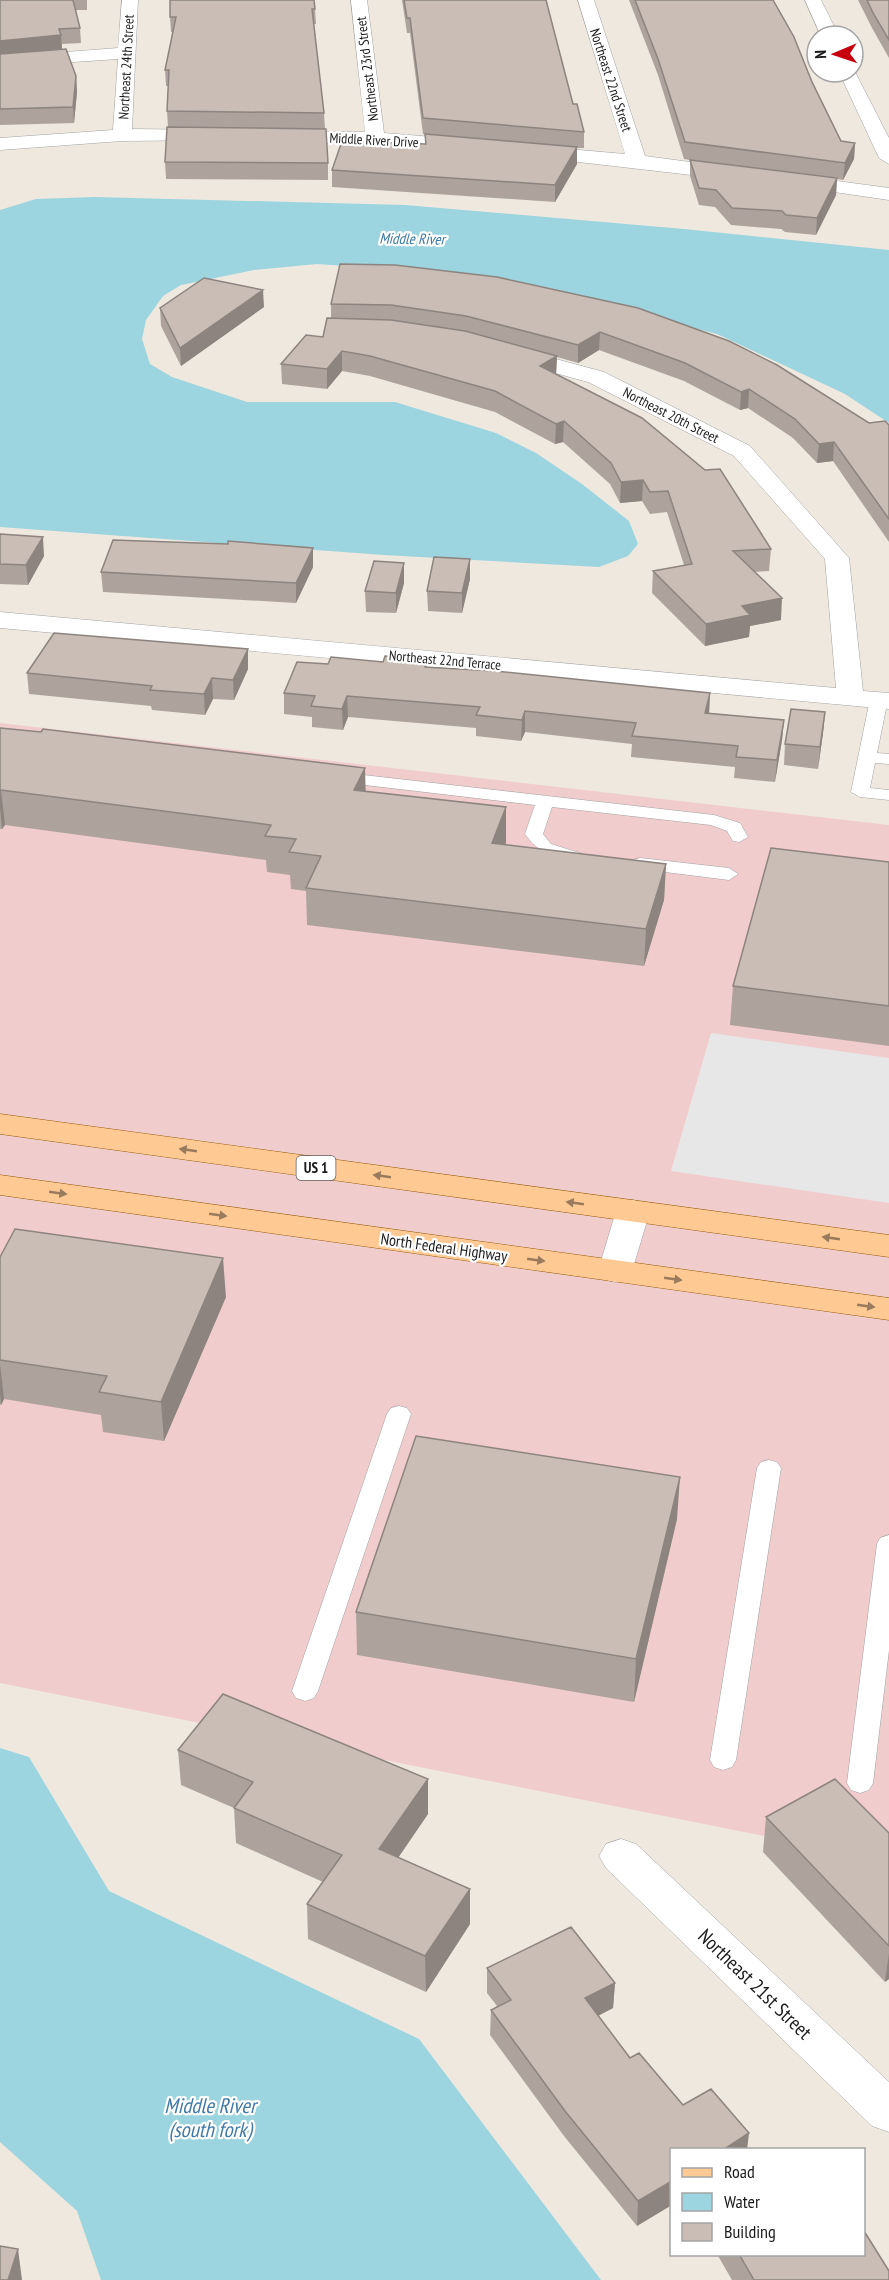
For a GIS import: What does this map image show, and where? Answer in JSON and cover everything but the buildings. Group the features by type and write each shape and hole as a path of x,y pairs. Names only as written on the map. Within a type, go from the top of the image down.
{"main road":[{"name":"US 1","path":"0,1124 889,1246"},
{"name":"North Federal Highway","path":"0,1185 889,1309"}],"street":[{"name":"Northeast 24th Street","path":"122,135 130,0"},
{"name":"Northeast 23rd Street","path":"359,0 375,138"},
{"name":"Northeast 22nd Street","path":"586,0 637,161"},
{"path":"813,0 824,24"},
{"path":"0,62 127,53"},
{"path":"854,84 889,158"},
{"path":"0,144 122,135 226,136"},
{"name":"Middle River Drive","path":"260,137 375,138 494,148"},
{"path":"518,150 637,161 751,176"},
{"path":"774,179 889,194"},
{"name":"Northeast 20th Street","path":"499,351 596,377 742,451 837,558 850,696"},
{"name":"Northeast 22nd Terrace","path":"0,620 884,700"},
{"path":"615,1271 633,1211"},
{"name":"Northeast 21st Street","path":"621,1856 884,2103"}],"lane":[{"path":"884,700 867,757 860,792 889,795"},
{"path":"867,757 889,759"},
{"path":"318,775 714,820 734,827 739,837"},
{"path":"427,807 435,788"},
{"path":"545,801 534,834 545,848 567,857 590,859"},
{"path":"625,863 729,874"},
{"path":"305,1691 399,1414"},
{"path":"723,1760 769,1468"},
{"path":"860,1783 889,1544"}],"shaded area":[{"path":"0,723 889,825 889,1861 0,1683"},
{"path":"711,1033 889,1058 889,1203 671,1171"}],"water":[{"name":"Middle River","path":"95,197 405,205 684,229 889,250 889,423 845,394 717,334 568,296 435,272 317,264 254,270 181,285 163,296 146,320 142,339 150,364 172,377 247,402 395,402 496,433 536,453 582,484 629,521 638,544 628,556 599,567 384,555 0,527 0,210 36,199"},
{"name":"Middle River (south fork)","path":"0,1748 29,1757 109,1891 419,2039 601,2280 101,2280 77,2211 0,2142"}]}
